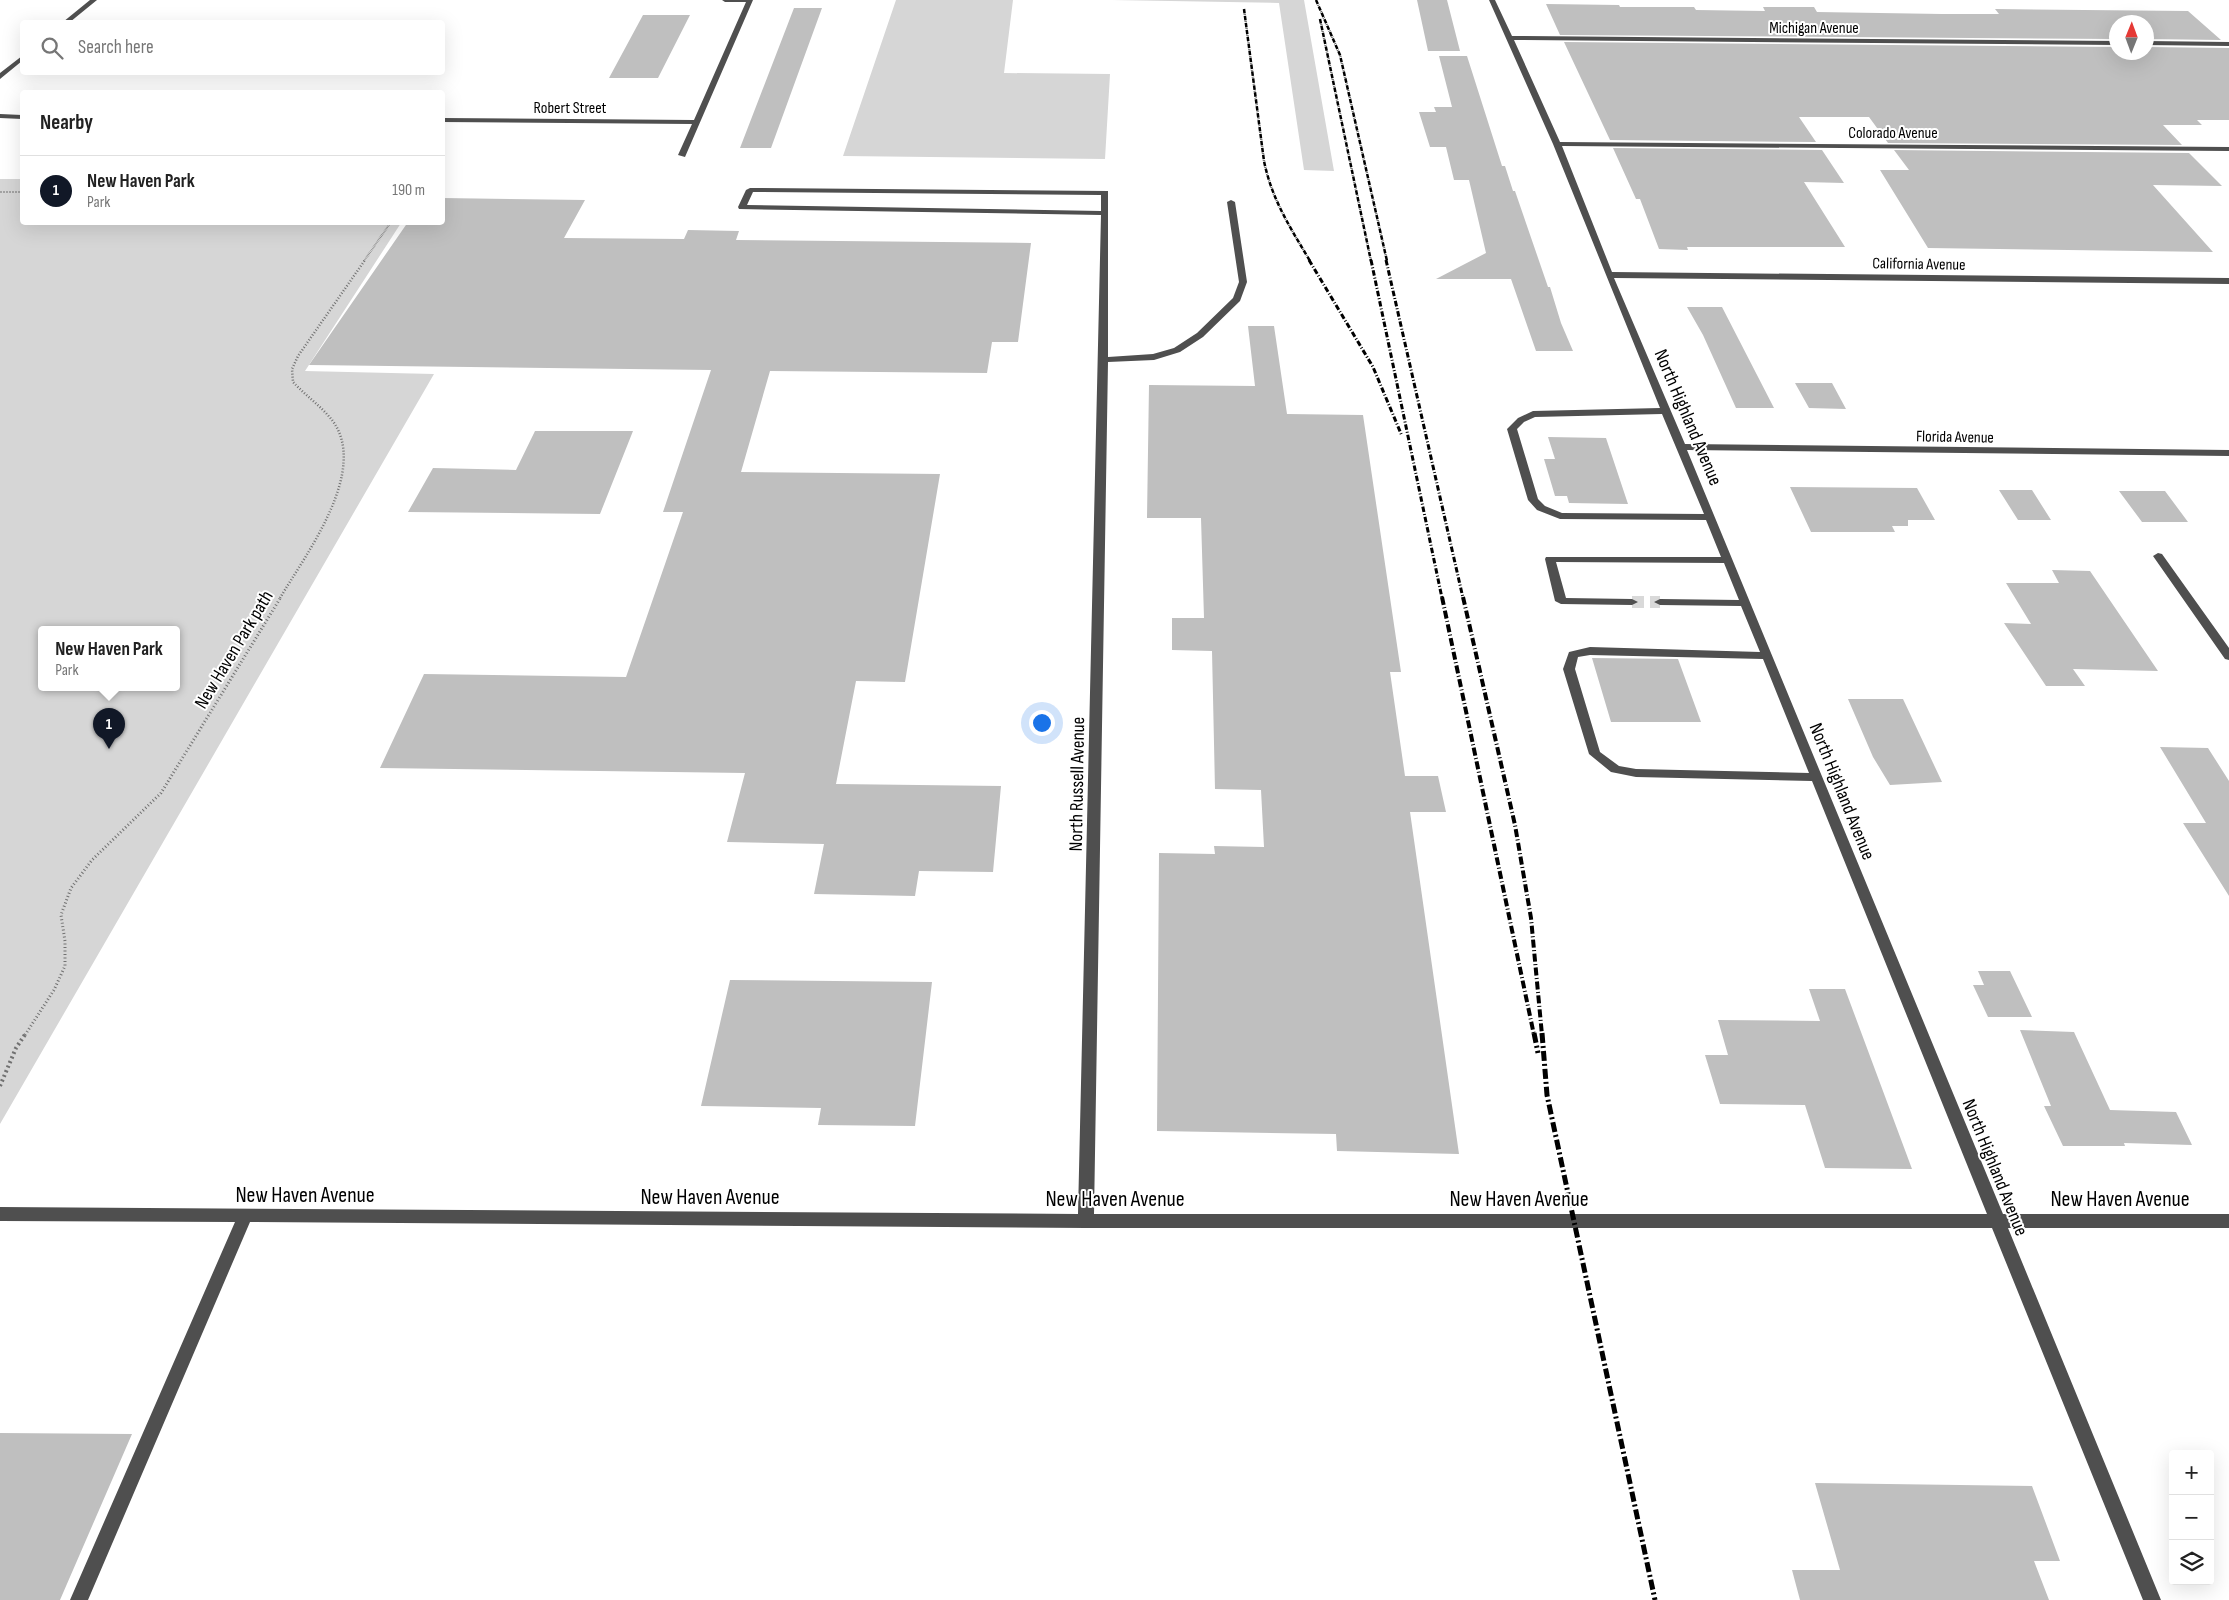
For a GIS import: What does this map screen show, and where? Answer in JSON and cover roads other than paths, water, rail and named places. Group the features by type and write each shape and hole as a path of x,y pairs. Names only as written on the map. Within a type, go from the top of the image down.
{"street":[{"path":"69,20 94,0"},
{"path":"682,155 750,0 725,0"},
{"name":"North Highland Avenue","path":"1492,0 1558,144 1609,275 1768,656 2152,1600"},
{"name":"Michigan Avenue","path":"1511,38 2109,43"},
{"path":"2154,43 2229,44"},
{"path":"0,77 20,60"},
{"path":"0,116 20,117"},
{"name":"Robert Street","path":"445,120 697,122"},
{"name":"Colorado Avenue","path":"1558,144 2229,149"},
{"path":"750,190 1104,194 1104,212 742,207 750,190"},
{"path":"1103,354 1154,357 1176,350 1200,335 1237,299 1244,282 1231,202"},
{"name":"North Russell Avenue","path":"1086,1221 1103,354 1104,212"},
{"name":"California Avenue","path":"1609,275 2229,281"},
{"path":"1666,411 1532,414 1521,420 1512,429 1534,500 1542,508 1560,516 1710,517"},
{"name":"Florida Avenue","path":"1681,448 2229,453"},
{"path":"2158,556 2229,656"},
{"path":"1632,602 1561,601 1550,559 1728,560"},
{"path":"1660,602 1745,603"},
{"path":"1768,656 1590,651 1573,655 1569,669 1595,754 1616,769 1636,773 1817,777"},
{"name":"New Haven Avenue","path":"0,1214 1086,1221 2229,1221"},
{"path":"79,1600 244,1216"}],"tunnel":[{"path":"1632,602 1660,602"}],"railway":[{"path":"1316,0 1340,55 1387,261"},
{"path":"1244,9 1267,175 1282,213 1310,261"},
{"path":"1320,19 1371,261"},
{"path":"1309,260 1373,367 1402,436"},
{"path":"1371,260 1442,598"},
{"path":"1386,260 1463,598"},
{"path":"1442,597 1534,1035"},
{"path":"1463,597 1515,825 1531,918 1542,1035"},
{"path":"1534,1033 1538,1053"},
{"path":"1542,1033 1547,1095 1655,1600"}],"place":[{"name":"New Haven Park","path":"109,749"}]}
